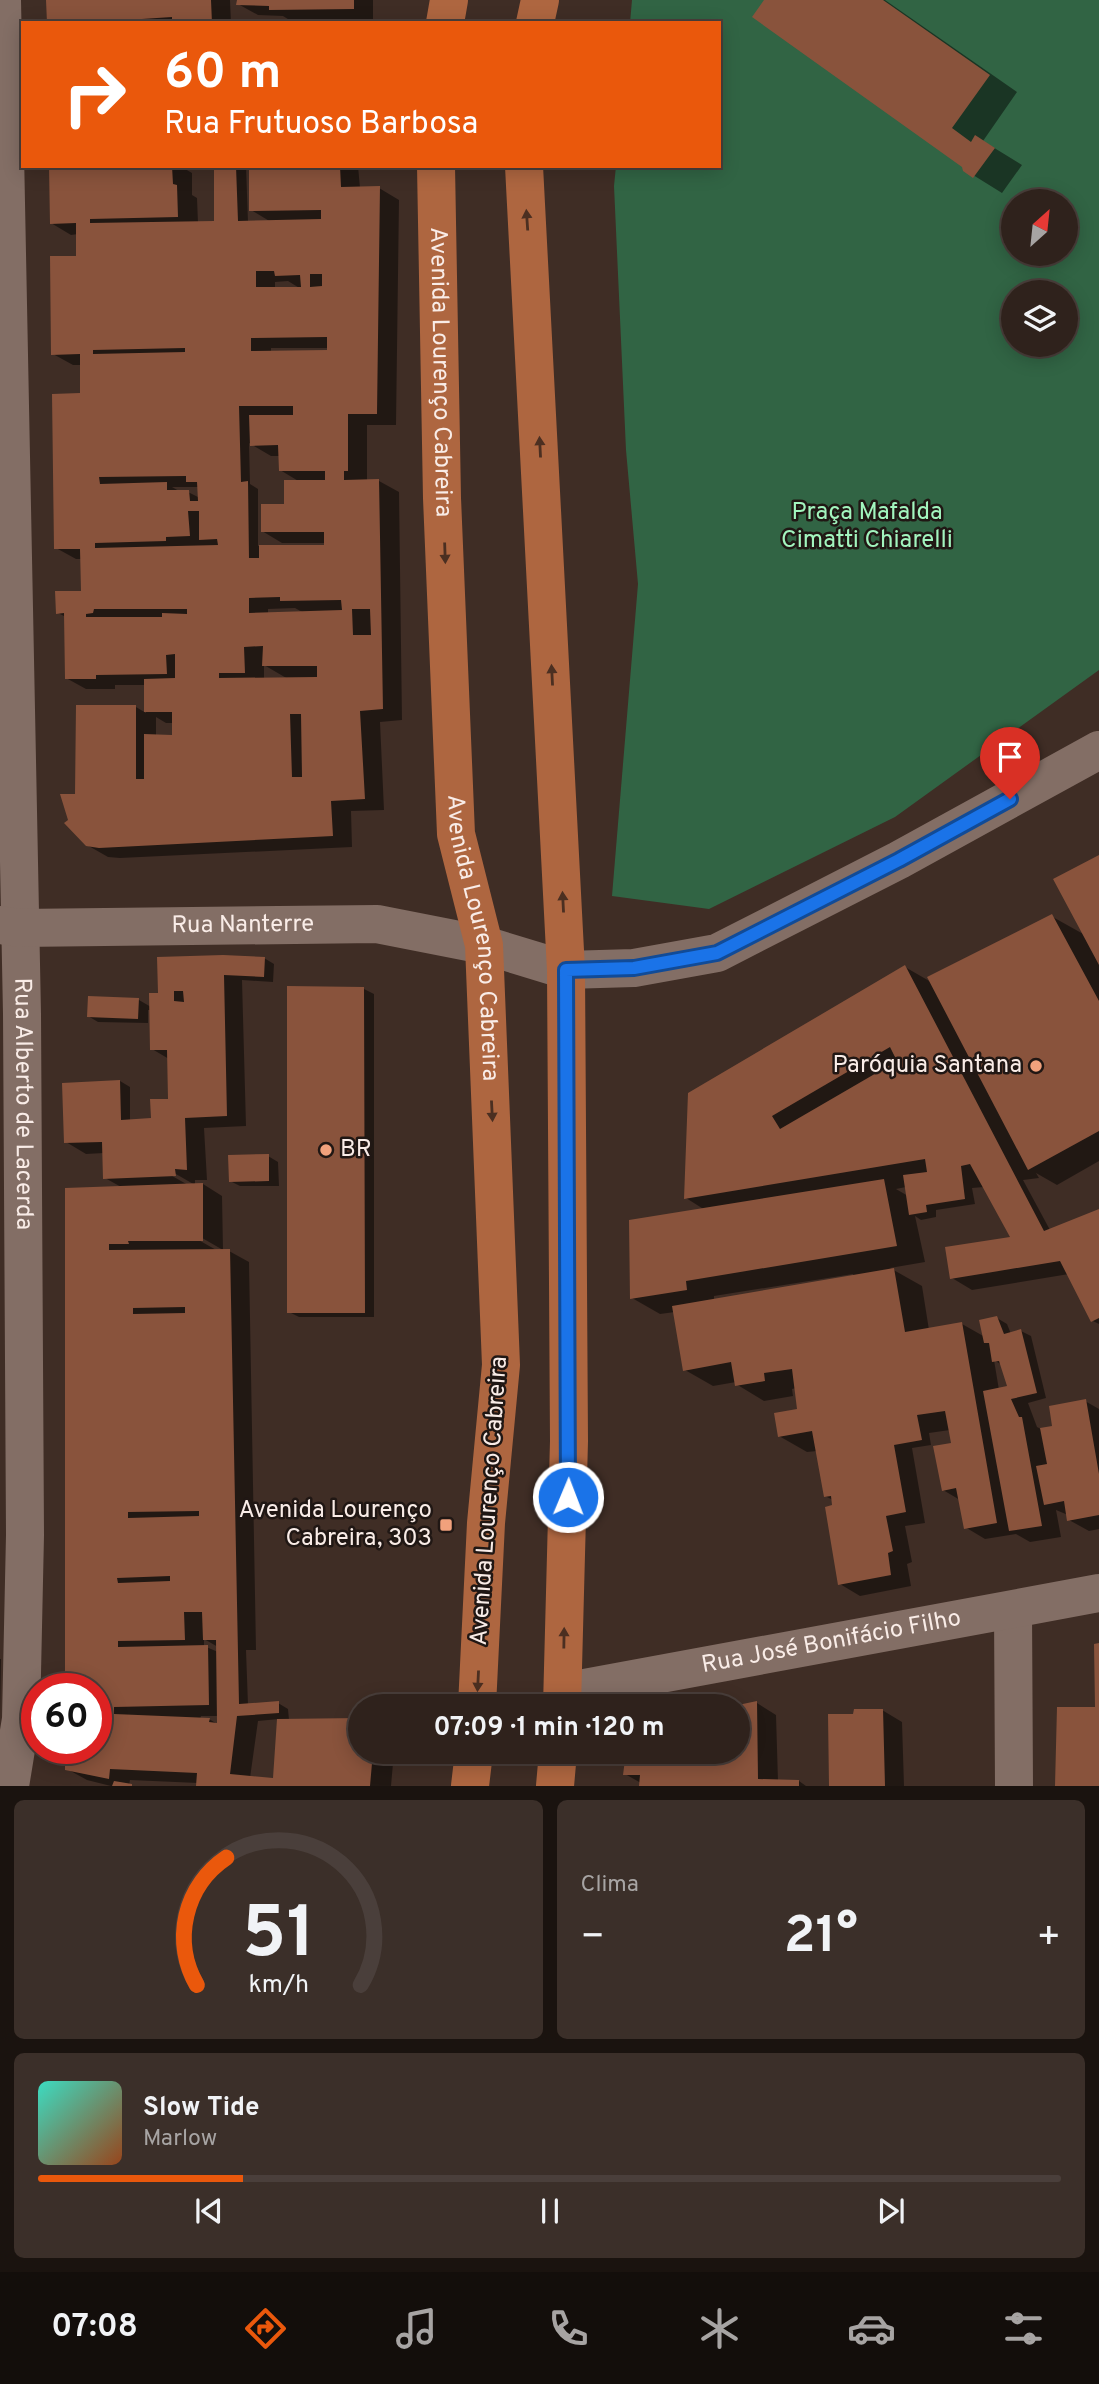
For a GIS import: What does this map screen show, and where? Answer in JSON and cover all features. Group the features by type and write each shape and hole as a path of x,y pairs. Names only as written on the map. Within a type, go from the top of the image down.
{"main road":[{"path":"445,21 449,0"},
{"path":"535,21 540,0"},
{"name":"Avenida Lourenço Cabreira","path":"436,168 442,498 456,834 484,945 501,1365 486,1523 478,1694"},
{"path":"524,168 566,970 569,1441 562,1694"},
{"path":"470,1786 473,1764"},
{"path":"555,1786 557,1764"}],"street":[{"name":"Rua Alberto de Lacerda","path":"2,0 10,926 22,1014 13,1527 21,1719 10,1786"},
{"name":"Rua Nanterre","path":"10,926 377,924 484,945 566,970 634,968 717,953 899,860 1099,750"},
{"name":"Rua José Bonifácio Filho","path":"587,1694 1099,1593"},
{"path":"1013,1609 1014,1786"}],"green space":[{"name":"Praça Mafalda Cimatti Chiarelli","path":"632,0 1099,0 1099,670 895,817 709,909 612,896 638,584 626,450 614,186 616,168 721,168 721,21 630,21"}],"building":[{"path":"46,0 211,0 212,21 172,21 172,17 142,21 47,21"},
{"path":"237,0 354,0 354,9 269,10 269,6 236,5"},
{"path":"764,0 883,0 990,75 952,128 971,142 975,135 995,148 973,178 963,171 962,167 752,17"},
{"path":"49,168 172,168 173,184 177,185 178,217 90,219 90,223 214,221 214,168 236,168 238,221 321,219 321,210 249,211 249,168 340,168 341,187 380,186 377,414 348,414 348,471 344,471 344,480 379,479 383,709 360,711 365,799 331,801 333,836 99,848 86,846 64,823 68,820 60,794 75,794 76,705 136,705 136,779 144,779 144,734 172,735 172,712 144,712 144,679 175,678 175,654 166,655 167,674 96,675 96,679 65,679 64,613 56,614 55,591 81,591 80,549 54,549 52,394 80,393 80,354 51,355 50,256 76,256 76,223 50,224","holes":["256,271 274,271 275,276 300,275 301,287 256,287","310,274 322,274 322,286 310,287","327,337 327,350 251,351 251,338","185,348 185,352 93,354 93,350","239,406 293,406 293,415 249,415 250,446 278,445 279,471 325,471 325,480 284,480 284,504 261,504 261,532 324,532 324,545 259,545 259,558 249,558 248,481 241,482","186,476 186,482 197,482 198,501 190,501 189,490 167,490 167,482 100,484 99,477","188,511 199,511 199,540 217,539 218,545 95,548 95,543 166,541 166,537 190,536","280,597 280,601 341,600 342,610 249,613 249,598","94,609 187,609 187,614 162,613 162,617 86,617 86,614 93,613","352,609 370,609 371,635 353,635","263,646 262,666 317,666 317,677 219,678 219,673 245,673 244,647","290,714 301,714 302,777 292,777"]},
{"path":"1099,855 1099,965 1053,879"},
{"name":"Paróquia Santana","path":"1052,914 1099,1001 1099,1131 1028,1170 927,977"},
{"path":"157,957 265,957 264,977 224,975 227,1116 185,1118 187,1170 175,1169 176,1176 103,1179 102,1142 64,1143 62,1083 120,1080 121,1120 151,1118 150,1099 168,1099 167,1050 150,1050 149,993 158,993","holes":["174,991 183,991 184,1002 174,1001"]},
{"path":"905,965 1044,1231 1099,1209 1099,1318 1091,1322 1060,1261 950,1279 945,1247 1010,1237 970,1164 961,1166 965,1199 926,1205 927,1212 909,1215 903,1175 927,1172 925,1159 684,1199 688,1093","holes":["890,1047 897,1061 780,1129 772,1116"]},
{"name":"BR","path":"287,986 364,987 365,1313 287,1313"},
{"path":"88,996 139,998 138,1019 87,1017"},
{"path":"269,1154 269,1181 229,1182 228,1155"},
{"path":"884,1179 897,1246 686,1281 687,1290 630,1299 629,1220"},
{"path":"203,1183 203,1241 128,1241 129,1244 109,1244 109,1250 230,1249 239,1704 279,1701 279,1713 237,1716 230,1774 273,1778 277,1719 348,1718 348,1764 372,1764 370,1786 196,1786 197,1773 110,1769 109,1779 65,1770 65,1764 112,1764 112,1673 65,1673 65,1188","holes":["185,1307 185,1313 133,1314 133,1308","199,1511 199,1516 128,1518 128,1512","170,1576 170,1581 118,1583 117,1578","184,1612 202,1612 203,1640 216,1640 217,1723 209,1722 210,1718 114,1714 114,1707 209,1705 208,1645 118,1647 118,1641 185,1640"]},
{"path":"894,1268 905,1332 962,1322 997,1523 964,1529 956,1488 942,1491 933,1446 951,1443 945,1411 917,1415 922,1440 894,1445 906,1512 886,1516 893,1551 888,1553 891,1575 838,1585 825,1507 832,1505 831,1496 824,1497 812,1431 778,1437 774,1413 797,1409 792,1369 764,1373 765,1381 735,1386 731,1362 683,1371 672,1306"},
{"path":"997,1316 1004,1334 1021,1329 1037,1393 1011,1399 1019,1417 1022,1417 1042,1526 1009,1531 983,1391 1007,1386 999,1361 992,1362 989,1343 984,1343 979,1320"},
{"path":"1086,1399 1099,1474 1099,1515 1067,1521 1064,1501 1044,1505 1036,1466 1047,1464 1040,1428 1052,1426 1049,1406"},
{"path":"1099,1643 1099,1786 1055,1786 1057,1707 1095,1707 1094,1644"},
{"path":"757,1701 758,1779 799,1780 799,1786 639,1786 640,1775 623,1775 624,1764 750,1764 750,1702"},
{"path":"854,1709 883,1709 885,1786 829,1786 828,1714 853,1714"},
{"path":"114,1781 132,1784 132,1786 112,1786"}],"place":[{"name":"Paróquia Santana","path":"1036,1066"},
{"name":"BR","path":"326,1150"},
{"name":"Avenida Lourenço Cabreira, 303","path":"446,1525"}],"route":[{"path":"568,1497 566,970 634,968 717,953 899,860 1010,799"}]}
